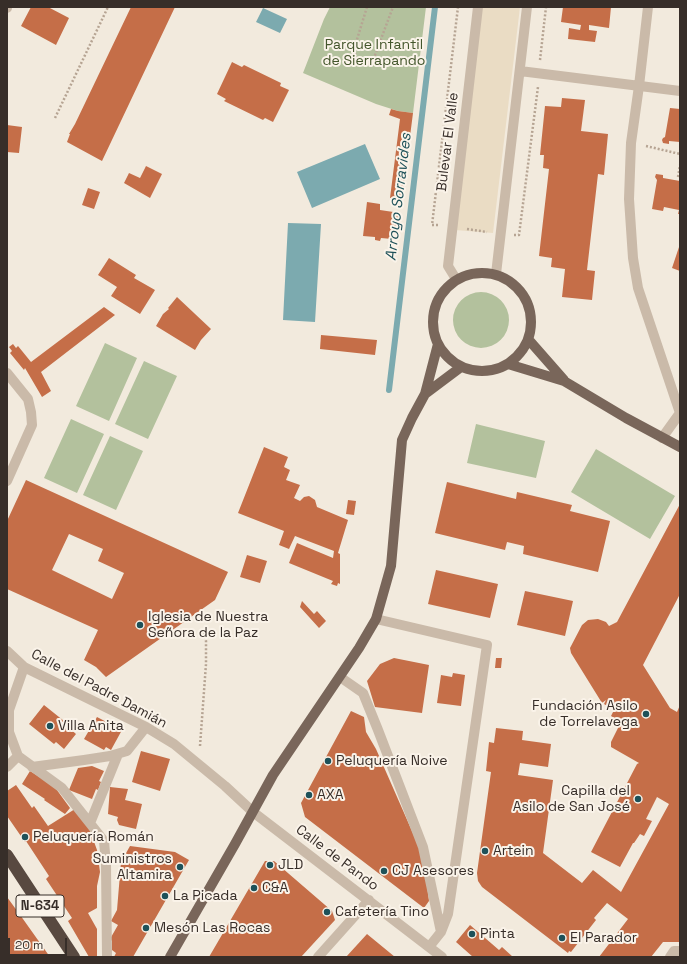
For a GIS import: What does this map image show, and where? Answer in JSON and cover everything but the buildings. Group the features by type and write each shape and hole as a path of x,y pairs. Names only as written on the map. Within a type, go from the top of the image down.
{"highway":[{"name":"N-634","path":"7,855 74,957"}],"main road":[{"path":"482,272 496,274 508,280 518,289 526,300 530,313 531,326 528,339 520,353 508,364 493,370 477,371 461,367 448,357 438,344 433,330 433,316 436,301 445,289 456,279 468,274 482,272"},
{"path":"528,339 564,381"},
{"path":"170,957 273,775 340,677 376,619 391,566 402,440 425,394 438,344"},
{"path":"508,364 564,381 680,447"},
{"path":"425,394 461,367"}],"street":[{"name":"Bulevar El Valle","path":"456,279 448,266 478,7"},
{"path":"496,274 527,7"},
{"path":"648,7 631,143 629,173 630,228 638,288 680,413 662,438"},
{"path":"520,71 680,91"},
{"path":"7,373 28,399 32,426 7,481"},
{"path":"376,619 487,644 448,914 441,932 429,947"},
{"name":"Calle del Padre Damián","path":"7,651 24,667 146,727 174,744 253,812"},
{"path":"24,667 9,710 9,732 18,756 62,788 104,841 106,865 107,957"},
{"path":"340,677 363,693 378,730 423,847 441,932"},
{"path":"32,767 84,760 127,751 146,727"},
{"path":"90,823 118,754"},
{"path":"7,767 18,756"},
{"name":"Calle de Pando","path":"253,812 442,957"},
{"path":"318,957 369,900"}],"path":[{"path":"55,118 108,7"},
{"path":"367,7 354,49 357,62 367,65 375,55 393,7"},
{"path":"520,235 546,7"},
{"path":"631,143 680,154"},
{"path":"678,177 680,165"},
{"path":"199,765 206,664 206,642 203,628"}],"green space":[{"name":"Parque Infantil de Sierrapando","path":"330,7 426,7 413,113 398,111 376,104 303,73"},
{"path":"475,292 487,292 497,296 505,304 509,314 509,326 505,336 497,344 487,348 475,348 465,344 457,336 453,326 453,314 457,304 465,296"},
{"path":"105,343 137,358 109,421 76,406"},
{"path":"144,361 177,376 148,439 115,424"},
{"path":"71,419 104,434 77,493 44,478"},
{"path":"476,424 545,441 536,478 467,463"},
{"path":"110,436 143,451 116,510 83,495"},
{"path":"596,449 675,496 650,539 571,492"}],"shaded area":[{"path":"481,7 520,7 493,233 455,230"}],"water":[{"path":"263,8 287,19 280,33 256,22"},
{"path":"365,144 380,179 312,208 297,172"},
{"path":"288,223 321,224 315,322 283,320"}],"waterway":[{"name":"Arroyo Sorravides","path":"389,390 435,7"}],"place":[{"name":"Iglesia de Nuestra Señora de la Paz","path":"140,625"},
{"name":"Fundación Asilo de Torrelavega","path":"646,714"},
{"name":"Villa Anita","path":"50,726"},
{"name":"Peluquería Noive","path":"328,761"},
{"name":"AXA","path":"309,795"},
{"name":"Capilla del Asilo de San José","path":"638,799"},
{"name":"Peluquería Román","path":"25,837"},
{"name":"Artein","path":"485,851"},
{"name":"JLD","path":"270,865"},
{"name":"Suministros Altamira","path":"180,867"},
{"name":"CJ Asesores","path":"384,871"},
{"name":"C&A","path":"254,888"},
{"name":"La Picada","path":"165,896"},
{"name":"Cafetería Tino","path":"327,912"},
{"name":"Mesón Las Rocas","path":"146,928"},
{"name":"Pinta","path":"472,934"},
{"name":"El Parador","path":"562,938"}]}
